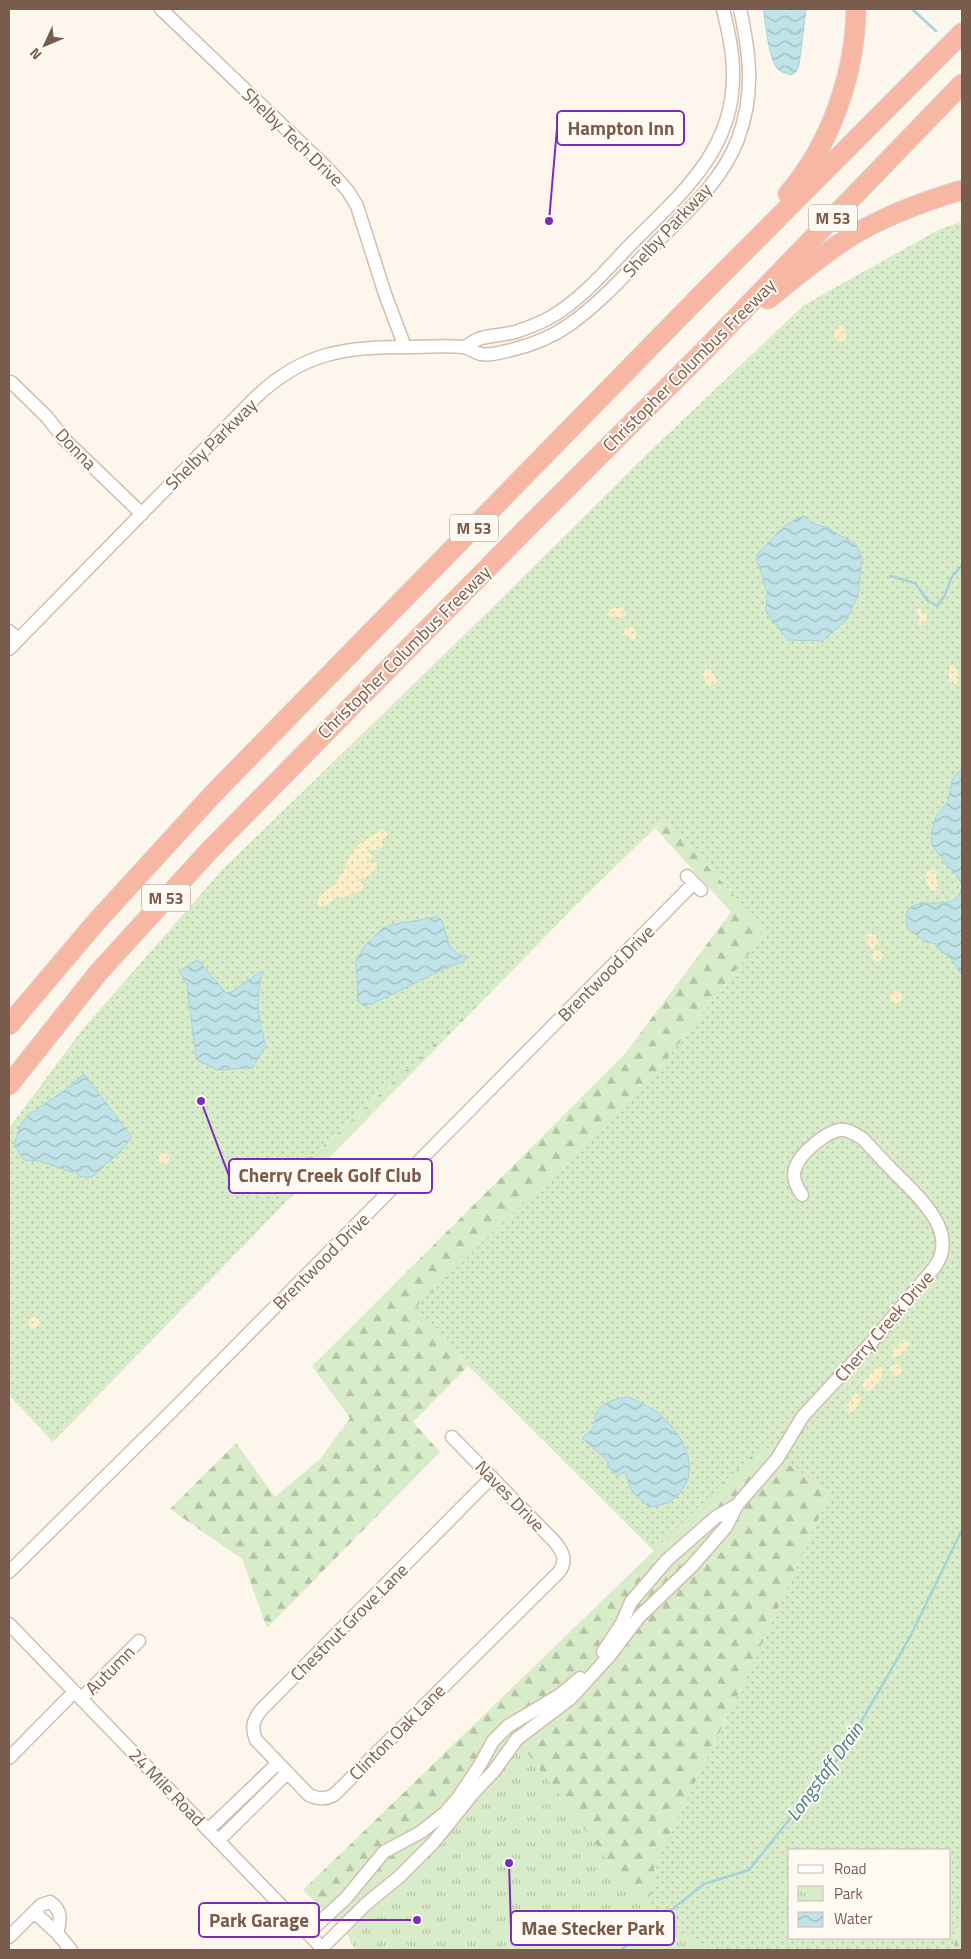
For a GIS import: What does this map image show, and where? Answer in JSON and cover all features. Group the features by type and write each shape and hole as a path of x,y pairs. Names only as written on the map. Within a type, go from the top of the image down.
{"highway":[{"path":"699,298 800,180 818,149 836,113 844,88 854,43 856,9"},
{"name":"Christopher Columbus Freeway","path":"9,1025 97,921 202,806 699,298 962,33"},
{"name":"Christopher Columbus Freeway","path":"9,1085 98,973 209,851 703,352 962,84"},
{"path":"703,352 809,266 846,240 895,214 932,199 962,190"}],"street":[{"name":"Shelby Tech Drive","path":"161,9 328,169 348,191 357,206 385,294 405,347"},
{"name":"Shelby Parkway","path":"465,347 480,338 516,332 536,324 568,305 585,291 686,188 706,164 715,149 726,122 734,74 731,44 723,9"},
{"name":"Shelby Parkway","path":"9,649 14,635 142,514 255,398 286,373 333,352 359,348 465,347 482,354 510,350 547,337 590,309 617,284 699,198 726,164 743,123 749,91 749,62 740,9"},
{"path":"568,305 564,317 568,325"},
{"name":"Donna","path":"11,382 47,417 64,439 142,514"},
{"name":"Brentwood Drive","path":"9,1572 178,1405 694,883"},
{"name":"Cherry Creek Drive","path":"308,1934 352,1891 384,1852 421,1832 458,1804 494,1771 517,1740 572,1698 638,1617 691,1567 726,1527 737,1505 777,1459 803,1416 871,1343 934,1268 942,1254 940,1230 929,1208 863,1139 846,1130 830,1132 824,1136 798,1162 794,1176 797,1188 802,1195"},
{"name":"Naves Drive","path":"452,1437 553,1540 564,1558"},
{"name":"Chestnut Grove Lane","path":"287,1773 261,1747 253,1734 253,1724 258,1715 492,1478"},
{"name":"Cherry Creek Drive","path":"323,1949 366,1904 400,1876 433,1843 458,1804 493,1742 508,1726 560,1695 605,1656 632,1602 666,1560 716,1517 737,1505"},
{"path":"698,1533 711,1544"},
{"name":"Clinton Oak Lane","path":"287,1773 314,1797 326,1798 335,1794 559,1572 563,1566 564,1558"},
{"name":"24 Mile Road","path":"9,1624 323,1949"},
{"name":"Autumn","path":"9,1758 139,1641"},
{"path":"208,1830 277,1764"},
{"path":"218,1840 287,1773"},
{"path":"352,1891 366,1904"},
{"path":"9,1937 41,1905 50,1902 57,1906 61,1919 57,1933"},
{"path":"34,1912 57,1933 71,1950"}],"green space":[{"path":"962,222 962,1903 952,1950 712,1950 648,1914 655,1864 746,1678 830,1493 762,1446 654,1551 412,1310 655,1074 766,932 665,818 498,985 316,1153 270,1186 285,1203 53,1442 9,1395 9,1128 82,1030 222,870 496,604 648,453 804,305 940,229"},
{"path":"665,818 766,932 655,1074 413,1310 468,1366 413,1422 440,1452 267,1628 242,1559 170,1509 236,1443 275,1497 321,1458 350,1418 312,1366 624,1055 731,912 655,828"},
{"path":"498,985 285,1203 269,1186 316,1153"},
{"path":"762,1446 830,1493 746,1678 655,1864 648,1914 363,1950 303,1890"},
{"path":"517,1739 648,1914 712,1950 355,1950 345,1930 457,1813"},
{"path":"962,1903 962,1950 952,1950 954,1947"}],"sand":[{"path":"840,325 845,330 846,338 842,342 836,340 834,336 835,329"},
{"path":"612,608 622,608 626,614 622,617 611,617 608,613"},
{"path":"920,608 929,619 920,626 918,624 920,618 916,609"},
{"path":"626,627 633,628 636,631 636,638 633,640 622,634"},
{"path":"950,665 955,666 957,670 956,684 950,682"},
{"path":"706,669 711,670 717,681 709,687 705,682 703,673"},
{"path":"383,829 388,835 382,840 383,846 377,850 366,850 373,856 367,863 375,862 378,868 366,878 356,880 363,883 363,889 347,896 334,898 327,905 320,907 317,902 326,891 337,884 347,861 358,845"},
{"path":"933,868 938,889 935,891 930,889 926,880 927,872"},
{"path":"871,933 878,942 872,950 865,939"},
{"path":"877,950 883,956 877,962 871,956"},
{"path":"896,991 902,997 896,1003 890,997"},
{"path":"164,1152 170,1158 164,1164 158,1158"},
{"path":"34,1317 40,1323 34,1329 28,1323"},
{"path":"904,1340 909,1343 907,1349 900,1355 892,1357 892,1351"},
{"path":"894,1364 898,1364 902,1370 898,1376 894,1376 890,1372 890,1368"},
{"path":"878,1366 883,1368 881,1377 872,1389 866,1390 862,1385 863,1382"},
{"path":"856,1393 862,1398 854,1412 851,1413 845,1408"}],"water":[{"path":"763,9 806,9 799,65 796,72 791,75 777,68 774,63 769,48"},
{"path":"804,516 812,523 828,528 856,544 862,558 858,596 845,621 823,641 788,640 766,612 767,593 756,556 784,527"},
{"path":"962,770 962,885 958,876 932,845 931,834 936,816 948,802 952,780"},
{"path":"962,886 962,975 949,956 934,943 926,942 907,928 906,918 907,912 912,906 945,903 953,900 959,895"},
{"path":"436,917 441,919 451,947 460,955 468,957 463,962 446,968 374,1003 364,1006 358,1001 356,960 366,944 383,928"},
{"path":"198,960 226,993 232,992 261,971 263,972 260,981 258,1009 266,1046 252,1068 217,1070 196,1059 187,985 179,971"},
{"path":"84,1074 132,1137 121,1151 92,1177 81,1177 76,1172 40,1161 24,1160 14,1145 20,1126 28,1115 64,1091"},
{"path":"629,1397 651,1408 671,1425 684,1446 688,1457 687,1479 682,1490 675,1498 659,1506 649,1507 630,1487 626,1474 623,1472 618,1477 608,1466 608,1461 582,1438 593,1428 595,1415 601,1407 615,1400"}],"waterway":[{"name":"Longstaff Drain","path":"912,9 936,31"},
{"path":"890,576 915,583 928,601 937,606 945,595 951,578 962,565"},
{"name":"Longstaff Drain","path":"621,1950 704,1884 749,1870 844,1751 910,1637 962,1530"}],"place":[{"name":"Hampton Inn","path":"549,221"},
{"name":"Cherry Creek Golf Club","path":"201,1101"},
{"name":"Mae Stecker Park","path":"509,1863"},
{"name":"Park Garage","path":"417,1920"}]}
